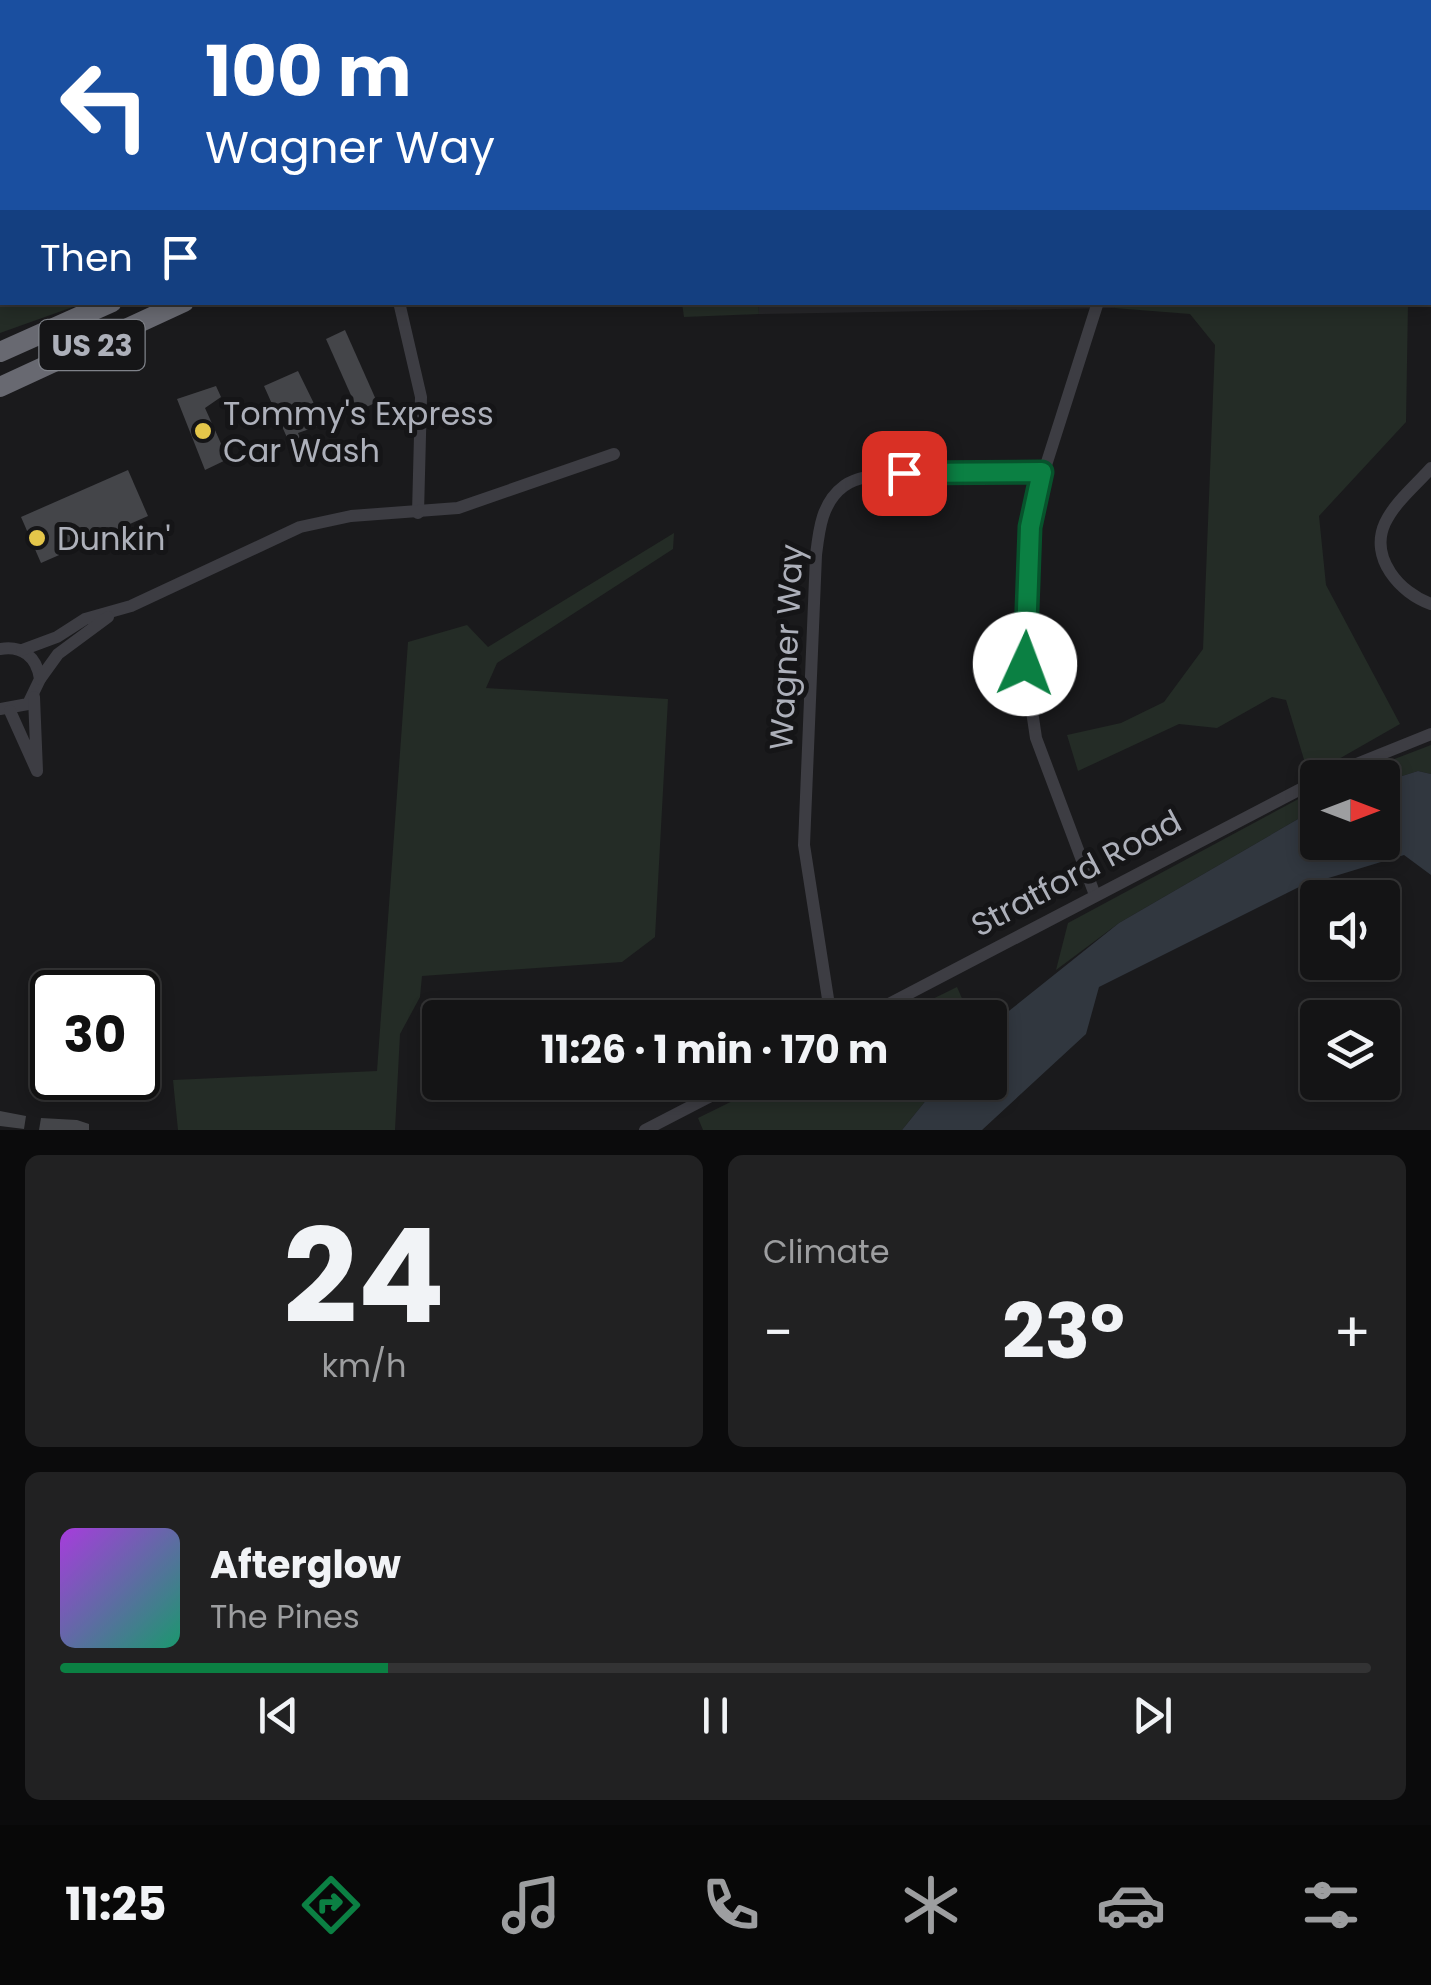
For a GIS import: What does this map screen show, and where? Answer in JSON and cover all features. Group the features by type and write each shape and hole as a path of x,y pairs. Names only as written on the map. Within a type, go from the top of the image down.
{"highway":[{"name":"US 23","path":"0,352 105,305"},
{"name":"US 23","path":"0,387 178,305"}],"street":[{"path":"400,305 420,396 418,513"},
{"path":"406,320 407,305"},
{"path":"1095,895 1036,738 1026,692 1030,527 1042,472 1097,305"},
{"path":"7,645 57,637 85,619 114,612 300,527 351,516 458,508 614,454"},
{"path":"1431,468 1392,511 1382,531 1386,568 1409,592 1431,604"},
{"name":"Wagner Way","path":"828,1000 804,845 816,554 824,512 842,487 872,476 1042,472"},
{"path":"34,697 3,710 37,771 34,697 40,678 58,654 114,612"},
{"path":"7,645 35,662 40,678"},
{"name":"Stratford Road","path":"1367,760 1431,734"},
{"name":"Stratford Road","path":"896,1000 1300,789"},
{"path":"645,1130 703,1100"}],"shaded area":[{"path":"0,305 78,305 0,333"},
{"path":"682,305 758,305 759,314 684,317"},
{"path":"758,305 1115,305 1114,308 759,314"},
{"path":"1408,305 1406,422 1319,516 1326,585 1400,724 1337,760 1304,760 1286,700 1272,697 1217,728 1179,724 1078,771 1067,735 1121,723 1164,702 1203,649 1215,345 1190,314 1114,308"},
{"path":"674,533 673,549 497,663 486,688 668,699 655,937 622,962 422,976 420,997 400,1034 395,1130 178,1130 173,1080 377,1071 408,642 467,625 488,647"},
{"path":"1431,745 1431,774 1418,771 1400,777 1400,760 1392,760"},
{"path":"1418,771 1431,774 1431,875 1404,855 1400,856 1400,777"},
{"path":"1300,798 1300,818 1119,923 1056,970 1068,923"},
{"path":"1300,818 1300,860 1388,860 1322,880 1300,880 1300,887 1099,987 1086,1034 982,1130 902,1130 926,1100 1007,1100 1007,1012 1119,923"},
{"path":"957,987 963,1000 931,1000"},
{"path":"735,1100 926,1100 902,1130 703,1130 698,1118"}],"building":[{"path":"345,330 377,402 358,411 326,339"},
{"path":"298,371 324,424 298,433 300,438 289,442 264,386"},
{"name":"Tommy's Express Car Wash","path":"216,386 221,397 205,408 228,459 205,470 177,399"},
{"path":"128,470 148,516 41,563 21,517"},
{"path":"0,1111 26,1116 24,1129 0,1126"},
{"path":"41,1118 77,1120 89,1124 89,1130 39,1130"}],"place":[{"name":"Tommy's Express Car Wash","path":"203,431"},
{"name":"Dunkin'","path":"37,538"}],"route":[{"path":"904,473 1042,472 1030,527 1025,664"}]}
